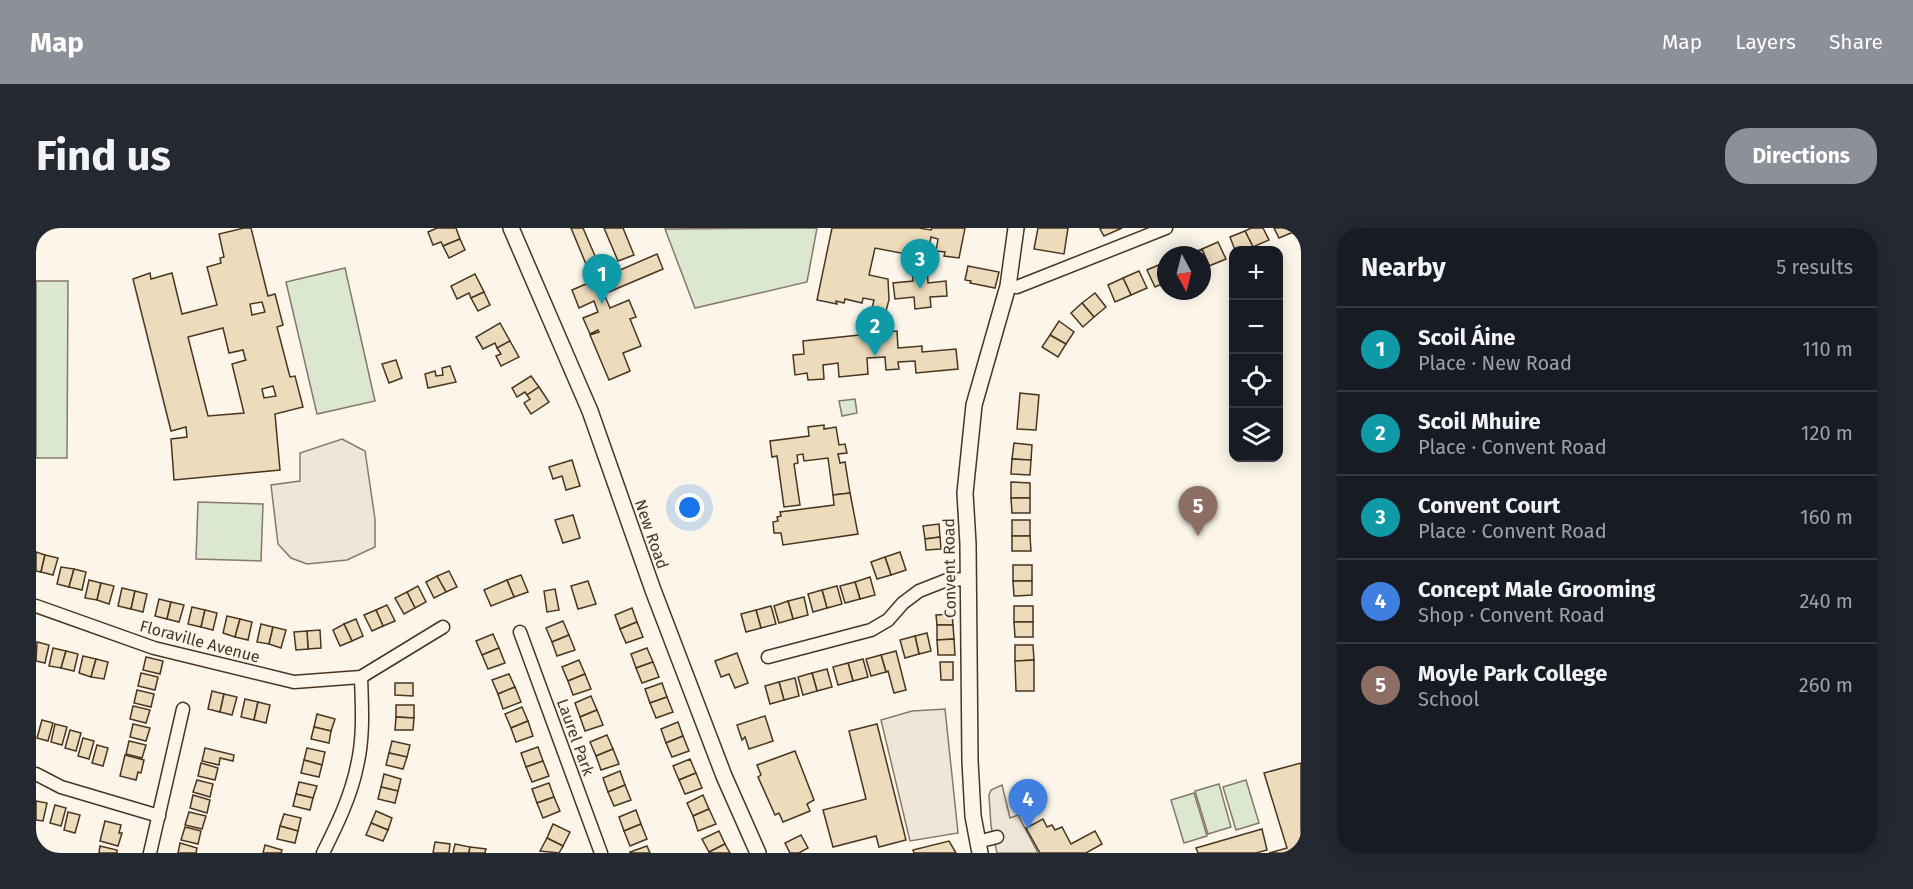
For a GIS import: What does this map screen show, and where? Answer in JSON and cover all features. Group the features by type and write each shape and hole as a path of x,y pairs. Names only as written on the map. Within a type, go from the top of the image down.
{"street":[{"name":"New Road","path":"511,228 590,411 661,612 724,776 758,853"},
{"name":"Convent Road","path":"979,848 973,816 969,744 968,579 964,493 974,405 1008,286 1016,228"},
{"path":"1008,286 1017,286 1166,228"},
{"path":"768,657 871,630 888,620 903,603 919,591 947,580 968,579"},
{"name":"Floraville Avenue","path":"36,606 154,648 294,682 361,677 443,627"},
{"name":"Laurel Park","path":"520,632 601,853"},
{"path":"328,851 357,765 363,710 361,677"},
{"path":"150,853 183,709"},
{"path":"36,774 61,787 159,816"},
{"path":"979,848 997,837"}],"green space":[{"path":"817,228 807,282 695,308 665,229"},
{"path":"345,268 375,401 317,414 286,282"},
{"path":"36,281 68,281 67,458 36,458"},
{"path":"855,399 857,413 842,416 839,401"},
{"path":"198,502 263,504 261,561 196,559"},
{"path":"1246,780 1259,823 1236,830 1223,787"},
{"path":"1219,784 1231,827 1208,834 1195,791"},
{"path":"1194,793 1207,836 1184,843 1171,800"}],"shaded area":[{"path":"342,439 365,451 375,519 375,547 347,560 307,564 291,558 278,544 271,485 300,481 300,453"},
{"path":"945,709 958,833 910,841 881,720 912,711"},
{"path":"1002,785 1010,818 1018,815 1038,853 997,853 991,826 989,795 991,790"}],"building":[{"path":"251,228 268,296 275,294 283,325 277,327 290,377 295,376 303,407 275,414 280,470 174,480 171,439 187,437 186,427 171,431 133,279 150,273 151,279 172,273 182,314 217,305 207,267 221,263 220,258 224,257 219,234","holes":["262,302 265,312 252,315 250,304","223,328 229,353 243,350 246,360 232,364 244,413 208,416 188,337","273,386 276,396 264,398 262,389"]},
{"path":"437,228 456,228 460,239 443,246 441,242 433,245 428,232"},
{"path":"571,228 583,228 604,277 657,254 663,269 604,294 610,308 629,300 636,317 630,319 641,346 623,353 630,371 609,380 590,335 599,332 598,330 590,334 583,318 598,312 594,301 579,308 572,290 593,281"},
{"path":"604,228 623,228 634,255 618,261"},
{"path":"832,228 931,230 932,228 965,228 959,258 944,256 945,252 936,251 938,239 931,237 927,258 875,248 869,275 888,279 889,300 886,311 872,308 874,300 863,298 862,303 845,299 844,303 836,301 837,304 817,300"},
{"path":"1038,228 1068,228 1064,254 1034,249"},
{"path":"1122,228 1104,236 1100,229"},
{"path":"1251,228 1263,228 1269,240 1252,246 1245,231"},
{"path":"1274,228 1297,228 1298,230 1279,238"},
{"path":"1245,231 1252,246 1233,246 1230,237"},
{"path":"460,239 465,250 449,258 443,246"},
{"path":"1218,242 1226,259 1211,265 1211,246 1209,246"},
{"path":"927,265 928,283 946,281 947,296 930,297 931,307 915,309 914,297 895,299 893,283 913,281 912,267"},
{"path":"968,266 999,272 995,288 965,280"},
{"path":"1157,266 1157,286 1155,287 1147,270"},
{"path":"1139,271 1147,288 1131,295 1123,278"},
{"path":"475,274 484,292 471,298 469,293 457,299 451,286"},
{"path":"1123,278 1131,295 1115,302 1108,285"},
{"path":"484,292 490,305 478,311 471,298"},
{"path":"1095,293 1106,307 1094,317 1082,303"},
{"path":"1082,303 1094,317 1083,327 1071,313"},
{"path":"1059,321 1074,332 1066,344 1050,335"},
{"path":"500,323 510,341 497,348 495,343 483,349 476,337"},
{"path":"897,331 898,348 922,346 922,352 956,349 958,369 916,373 915,361 898,362 899,369 886,370 885,357 867,358 868,374 839,377 838,363 823,365 824,379 808,380 807,373 795,375 793,355 804,354 803,341"},
{"path":"1050,335 1066,344 1058,357 1042,347"},
{"path":"510,341 519,357 501,366 496,356 501,354 497,348"},
{"path":"396,360 402,378 389,383 382,364"},
{"path":"450,366 456,382 428,388 425,374 435,371 436,376 443,375 442,368"},
{"path":"531,376 539,387 527,395 525,392 517,397 512,388"},
{"path":"539,387 549,402 531,414 524,403 530,399 527,395"},
{"path":"1020,393 1039,395 1036,430 1017,429"},
{"path":"824,425 824,429 836,427 839,445 845,444 847,453 838,454 840,463 845,462 850,493 833,495 828,458 804,461 803,454 797,455 798,463 794,464 800,505 784,507 777,456 772,457 770,441 809,436 808,427"},
{"path":"1014,443 1032,445 1031,460 1012,459"},
{"path":"1012,459 1031,460 1030,475 1011,474"},
{"path":"572,460 580,486 566,490 562,476 553,479 549,467"},
{"path":"1011,482 1030,483 1030,498 1011,498"},
{"path":"850,493 858,534 783,545 781,533 774,533 773,522 778,521 777,517 781,516 780,512 834,505 833,495"},
{"path":"1011,498 1030,498 1030,513 1012,513"},
{"path":"573,515 580,538 563,543 555,520"},
{"path":"1012,520 1030,520 1030,536 1012,536"},
{"path":"939,524 940,537 925,539 923,526"},
{"path":"1012,536 1030,536 1031,551 1012,551"},
{"path":"940,537 941,549 926,550 925,539"},
{"path":"36,552 45,555 41,572 36,571"},
{"path":"900,552 906,570 891,575 885,557"},
{"path":"45,555 58,558 53,575 41,572"},
{"path":"885,557 891,575 877,579 871,562"},
{"path":"1013,565 1032,565 1032,581 1013,581"},
{"path":"61,567 74,569 69,587 57,584"},
{"path":"74,569 86,572 82,590 69,587"},
{"path":"449,571 457,587 446,592 437,576"},
{"path":"521,575 528,592 514,597 507,580"},
{"path":"437,576 446,592 434,598 426,582"},
{"path":"870,577 875,595 860,599 855,582"},
{"path":"89,580 101,583 97,600 85,598"},
{"path":"507,580 514,597 491,606 484,590"},
{"path":"588,581 596,604 578,609 571,586"},
{"path":"1013,581 1032,581 1032,595 1014,596"},
{"path":"855,582 860,599 845,603 840,586"},
{"path":"101,583 114,586 109,604 97,600"},
{"path":"418,586 426,602 415,608 407,592"},
{"path":"837,586 842,604 827,608 822,590"},
{"path":"122,588 135,591 131,609 118,606"},
{"path":"555,589 559,610 547,612 544,591"},
{"path":"822,590 827,608 813,612 808,594"},
{"path":"135,591 147,594 143,612 131,609"},
{"path":"407,592 415,608 404,614 395,598"},
{"path":"804,597 808,615 793,619 788,601"},
{"path":"159,599 171,602 167,619 155,616"},
{"path":"788,601 793,619 779,623 774,606"},
{"path":"171,602 184,605 179,622 167,619"},
{"path":"387,605 395,621 383,626 376,610"},
{"path":"771,606 776,624 761,628 756,610"},
{"path":"1014,606 1033,606 1033,622 1014,622"},
{"path":"192,607 205,610 201,627 188,624"},
{"path":"632,608 637,622 620,629 615,615"},
{"path":"205,610 217,613 213,630 201,627"},
{"path":"376,610 383,626 372,631 364,615"},
{"path":"756,610 761,628 746,632 741,614"},
{"path":"952,614 953,625 937,625 936,615"},
{"path":"227,616 240,619 235,637 223,633"},
{"path":"240,619 252,622 248,640 235,637"},
{"path":"356,619 363,636 352,641 344,624"},
{"path":"563,621 569,635 552,642 546,628"},
{"path":"637,622 643,637 626,643 620,629"},
{"path":"1014,622 1033,622 1033,637 1015,637"},
{"path":"261,624 273,627 269,644 257,642"},
{"path":"344,624 352,641 340,646 333,630"},
{"path":"937,625 953,625 954,639 937,640"},
{"path":"273,627 286,630 281,648 269,644"},
{"path":"320,630 321,648 308,649 307,631"},
{"path":"307,631 308,649 296,650 294,632"},
{"path":"927,633 931,651 919,654 915,636"},
{"path":"493,634 499,648 482,655 476,641"},
{"path":"569,635 575,650 557,656 552,642"},
{"path":"915,636 919,654 905,658 900,640"},
{"path":"954,639 955,655 938,655 937,640"},
{"path":"37,642 49,645 45,663 36,661"},
{"path":"1015,645 1033,645 1034,660 1015,661"},
{"path":"53,648 66,651 61,668 49,666"},
{"path":"499,648 505,663 488,669 482,655"},
{"path":"647,648 653,662 636,668 631,654"},
{"path":"66,651 78,654 74,671 61,668"},
{"path":"896,651 906,690 894,693 881,655"},
{"path":"737,653 748,683 735,688 729,674 721,677 715,661"},
{"path":"881,655 886,672 871,676 866,659"},
{"path":"83,656 96,659 91,677 79,673"},
{"path":"146,657 163,661 160,674 143,670"},
{"path":"96,659 108,662 104,679 91,677"},
{"path":"863,659 868,677 853,681 848,663"},
{"path":"579,660 585,674 568,681 562,667"},
{"path":"1034,660 1034,691 1016,691 1015,661"},
{"path":"653,662 659,677 642,683 636,668"},
{"path":"940,662 953,662 953,680 941,680"},
{"path":"848,663 853,681 838,685 833,667"},
{"path":"827,669 832,687 817,691 812,673"},
{"path":"141,673 158,677 155,690 138,686"},
{"path":"812,673 817,691 803,695 798,677"},
{"path":"509,674 515,687 498,694 492,680"},
{"path":"585,674 591,689 573,695 568,681"},
{"path":"795,678 799,696 784,700 779,682"},
{"path":"779,682 784,700 770,704 765,686"},
{"path":"395,683 413,683 413,696 395,695"},
{"path":"662,683 667,697 650,703 645,689"},
{"path":"515,687 521,702 503,709 498,694"},
{"path":"137,690 154,694 151,707 134,703"},
{"path":"212,691 224,694 220,712 208,709"},
{"path":"224,694 237,697 232,715 220,712"},
{"path":"591,696 597,710 580,717 575,703"},
{"path":"667,697 673,712 656,718 650,703"},
{"path":"245,699 258,702 254,720 241,717"},
{"path":"258,702 270,705 266,723 254,720"},
{"path":"396,705 414,705 414,718 396,717"},
{"path":"133,706 150,710 146,723 130,719"},
{"path":"522,707 528,721 511,728 505,714"},
{"path":"597,710 603,725 585,731 580,717"},
{"path":"317,714 335,719 331,731 314,727"},
{"path":"765,716 773,741 749,749 745,737 742,740 737,725"},
{"path":"396,717 414,718 413,730 395,730"},
{"path":"42,720 53,723 48,741 37,738"},
{"path":"528,721 533,736 516,742 511,728"},
{"path":"678,722 683,736 666,743 661,729"},
{"path":"55,724 67,727 62,745 51,742"},
{"path":"133,724 150,728 146,741 130,737"},
{"path":"877,724 906,840 879,847 876,836 833,847 823,810 866,799 849,731"},
{"path":"314,727 331,731 329,743 311,739"},
{"path":"70,730 81,733 76,751 65,748"},
{"path":"607,735 613,749 596,756 590,742"},
{"path":"683,736 689,751 672,757 666,743"},
{"path":"83,738 94,741 89,759 78,756"},
{"path":"129,741 146,745 142,758 126,754"},
{"path":"392,741 410,745 407,757 389,753"},
{"path":"97,745 108,748 103,766 92,763"},
{"path":"538,747 543,761 526,767 521,753"},
{"path":"205,748 234,755 233,761 220,758 219,765 202,761"},
{"path":"307,748 325,752 322,765 304,760"},
{"path":"613,749 619,764 601,770 596,756"},
{"path":"795,751 814,800 807,804 810,811 783,822 779,813 775,815 758,777 761,775 757,765"},
{"path":"389,753 407,757 403,769 386,765"},
{"path":"125,755 144,760 141,773 138,772 136,780 120,776"},
{"path":"690,759 696,773 679,780 673,766"},
{"path":"304,760 322,765 319,777 301,773"},
{"path":"543,761 549,776 532,782 526,767"},
{"path":"201,763 218,768 215,780 198,776"},
{"path":"1301,763 1301,853 1269,853 1287,848 1264,773"},
{"path":"620,771 625,785 608,792 603,778"},
{"path":"696,773 702,788 685,794 679,780"},
{"path":"384,774 401,779 398,791 381,787"},
{"path":"197,780 213,784 210,797 193,792"},
{"path":"299,782 317,786 313,798 296,794"},
{"path":"549,783 554,797 537,803 532,789"},
{"path":"625,785 631,800 614,806 608,792"},
{"path":"381,787 398,791 395,803 378,799"},
{"path":"296,794 313,798 310,810 293,806"},
{"path":"193,795 210,800 207,813 190,808"},
{"path":"703,795 709,809 693,816 687,803"},
{"path":"554,797 560,811 543,818 537,803"},
{"path":"36,801 47,803 43,821 36,820"},
{"path":"55,805 66,808 61,826 50,823"},
{"path":"709,809 716,824 698,831 693,816"},
{"path":"636,810 641,824 624,831 619,817"},
{"path":"376,811 392,818 388,830 371,823"},
{"path":"68,812 80,815 75,833 64,830"},
{"path":"189,812 206,816 202,829 185,825"},
{"path":"284,814 301,818 298,831 280,826"},
{"path":"1043,819 1047,827 1052,825 1055,830 1062,827 1071,844 1095,831 1102,844 1086,853 1040,853 1026,828"},
{"path":"105,821 121,825 119,833 122,833 118,846 100,841"},
{"path":"371,823 388,830 383,841 366,835"},
{"path":"553,824 570,832 563,846 547,838"},
{"path":"641,824 647,839 630,846 624,831"},
{"path":"280,826 298,831 295,843 277,839"},
{"path":"185,827 201,831 198,844 181,840"},
{"path":"1262,829 1267,850 1256,853 1198,853 1196,848"},
{"path":"719,831 725,844 709,852 702,839"},
{"path":"801,835 808,848 799,853 790,853 785,843"},
{"path":"547,838 563,846 559,853 540,851"},
{"path":"949,841 956,853 914,853 913,850"},
{"path":"435,842 450,844 449,853 433,853"},
{"path":"180,843 197,848 196,853 178,853"},
{"path":"455,844 470,847 469,853 453,853"},
{"path":"725,844 730,853 709,853 709,852"},
{"path":"265,845 282,850 281,853 263,853"},
{"path":"100,846 117,850 117,853 99,853"},
{"path":"647,846 650,853 630,853 630,852"},
{"path":"470,847 486,849 485,853 469,853"}],"place":[{"name":"Convent Court","path":"920,289"},
{"name":"Scoil Áine","path":"602,304"},
{"name":"Scoil Mhuire","path":"875,356"},
{"name":"Moyle Park College","path":"1198,536"},
{"name":"Concept Male Grooming","path":"1028,829"}]}
